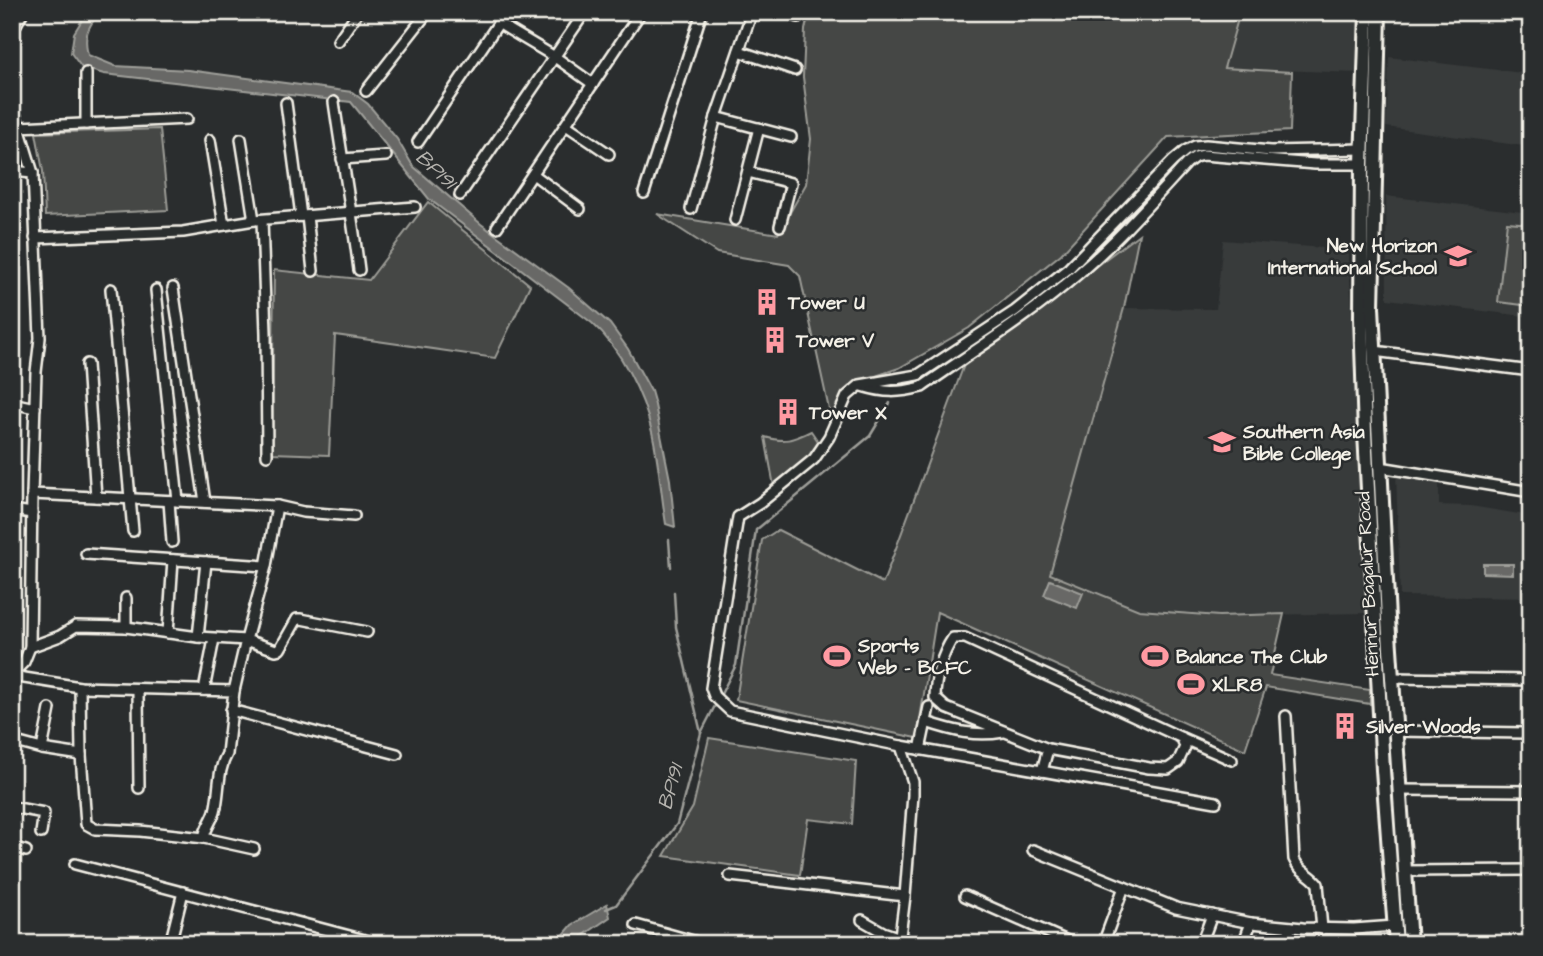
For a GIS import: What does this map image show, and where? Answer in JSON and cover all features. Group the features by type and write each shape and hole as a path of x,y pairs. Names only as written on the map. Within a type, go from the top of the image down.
{"main road":[{"name":"Hennur Bagalur Road","path":"1367,12 1361,318 1372,433 1380,467 1410,944"},
{"name":"Hennur Bagalur Road","path":"1379,12 1372,433 1383,770 1396,944"}],"street":[{"path":"12,32 23,12"},
{"path":"338,41 358,12"},
{"path":"366,91 428,12"},
{"path":"418,142 506,12"},
{"path":"460,195 585,12"},
{"path":"497,227 641,12"},
{"path":"644,192 702,12"},
{"path":"691,209 716,117 752,12"},
{"path":"785,12 798,17"},
{"path":"498,23 555,57 593,84"},
{"path":"739,51 795,70"},
{"path":"86,73 86,124"},
{"path":"334,102 359,270"},
{"path":"286,103 313,271"},
{"path":"12,104 33,173 40,338 36,372 32,494 30,647 24,662 12,675"},
{"path":"716,117 791,137"},
{"path":"19,127 187,119"},
{"path":"566,125 609,153"},
{"path":"735,220 759,128"},
{"path":"241,139 258,220 266,333 267,455"},
{"path":"211,140 224,225"},
{"path":"1216,802 920,750 730,711 714,696 712,688 738,517 761,503 814,459 829,437 847,396 860,385 918,375 1015,312 1069,268 1185,151 1206,145 1271,151 1363,149"},
{"path":"860,385 883,392 922,387 1036,309 1079,273 1195,158 1203,155 1315,164 1362,164"},
{"path":"342,159 386,156"},
{"path":"12,171 33,173"},
{"path":"748,172 791,183 780,226"},
{"path":"533,174 580,209"},
{"path":"1156,179 1164,188"},
{"path":"35,239 183,232 258,220 415,207"},
{"path":"173,288 205,502"},
{"path":"111,289 133,531"},
{"path":"156,290 173,501 172,542"},
{"path":"1374,352 1531,371"},
{"path":"87,364 96,497"},
{"path":"12,403 35,408"},
{"path":"1380,467 1531,492"},
{"path":"32,494 277,506 303,513 354,516"},
{"path":"204,838 205,830 214,814 222,762 227,754 234,691 266,566 277,506"},
{"path":"12,510 32,513"},
{"path":"86,554 266,566"},
{"path":"168,633 173,560"},
{"path":"198,637 206,562"},
{"path":"126,598 126,627"},
{"path":"30,647 60,636 76,626 126,627 214,639 246,640 276,650 281,649 297,620 301,619 367,632"},
{"path":"1182,738 1185,747 1178,762 1168,769 1149,768 1048,749 946,708 935,698 946,647 953,638 965,638 1232,760"},
{"path":"204,690 214,639"},
{"path":"12,675 80,687 234,691"},
{"path":"1392,678 1531,680"},
{"path":"80,687 81,755 86,824 89,827 204,838 254,849"},
{"path":"138,690 139,788"},
{"path":"920,750 929,707"},
{"path":"42,749 50,709"},
{"path":"231,710 397,754"},
{"path":"1286,716 1294,859 1298,868 1318,884 1322,929"},
{"path":"926,722 952,731 985,735 1005,732"},
{"path":"1396,731 1525,733"},
{"path":"12,741 81,755"},
{"path":"899,940 913,795 912,782 901,746"},
{"path":"1042,771 1048,749"},
{"path":"1400,790 1531,791"},
{"path":"12,807 44,813 41,833"},
{"path":"12,847 26,851"},
{"path":"1033,850 1176,908 1207,915 1251,923 1322,929 1395,926"},
{"path":"75,864 380,944"},
{"path":"1405,871 1531,870"},
{"path":"730,876 905,896"},
{"path":"1102,944 1124,887"},
{"path":"183,892 171,941 190,944"},
{"path":"965,896 1074,944"},
{"path":"1200,944 1212,915"},
{"path":"862,920 899,940 918,944"},
{"path":"1243,944 1251,923"},
{"path":"636,925 686,942 704,944"},
{"path":"1285,944 1292,927"}],"shaded area":[{"path":"87,12 99,12 88,32 88,55 115,66 188,70 352,92 368,104 397,139 413,166 481,224 569,288 610,324 628,349 651,391 670,480 675,527 666,524 654,443 643,403 621,359 603,334 429,199 351,102 104,74 82,68 71,53 74,33"},
{"path":"809,12 1240,12 1224,68 1292,72 1290,131 1168,137 1061,254 969,328 899,368 855,383 833,428 800,276 789,265 717,253 657,214 778,234 806,184 811,139 803,77 805,30"},
{"path":"1240,12 1361,12 1358,73 1224,68"},
{"path":"1389,57 1531,74 1531,147 1386,127"},
{"path":"160,129 168,210 45,216 43,171 36,133"},
{"name":"New Horizon International School","path":"1386,196 1531,213 1531,317 1387,299"},
{"path":"428,202 530,285 495,358 335,335 329,455 272,453 274,270 369,280"},
{"path":"1507,222 1531,224 1531,306 1498,302"},
{"path":"1139,234 1124,308 1050,574 1139,610 1219,616 1284,614 1270,675 1370,690 1370,704 1266,687 1245,750 937,612 917,738 736,700 762,540 778,530 883,583 964,365"},
{"name":"Southern Asia Bible College","path":"1223,240 1348,250 1366,613 1219,616 1139,610 1049,574 1124,308 1216,309"},
{"path":"811,431 822,447 775,492 765,437 788,440"},
{"path":"1396,472 1439,479 1439,505 1471,506 1531,516 1528,537 1531,537 1531,598 1400,596"},
{"path":"1483,564 1513,564 1513,574 1483,573"},
{"path":"1050,580 1083,593 1077,608 1044,595"},
{"path":"709,738 856,761 852,824 808,819 800,875 664,856 693,807"},
{"path":"607,904 610,917 571,944 556,944 572,925"}],"waterway":[{"path":"701,733 736,665 756,530 870,436 890,403"},
{"path":"669,540 671,567"},
{"name":"BP191","path":"606,909 616,905 677,824 701,733 676,627 674,592"}],"place":[{"name":"New Horizon International School","path":"1458,256"},
{"name":"Tower U","path":"767,302"},
{"name":"Tower V","path":"775,340"},
{"name":"Tower X","path":"788,412"},
{"name":"Southern Asia Bible College","path":"1222,442"},
{"name":"Sports Web - BCFC","path":"837,656"},
{"name":"Balance The Club","path":"1155,656"},
{"name":"XLR8","path":"1191,684"},
{"name":"Silver Woods","path":"1345,726"}]}
